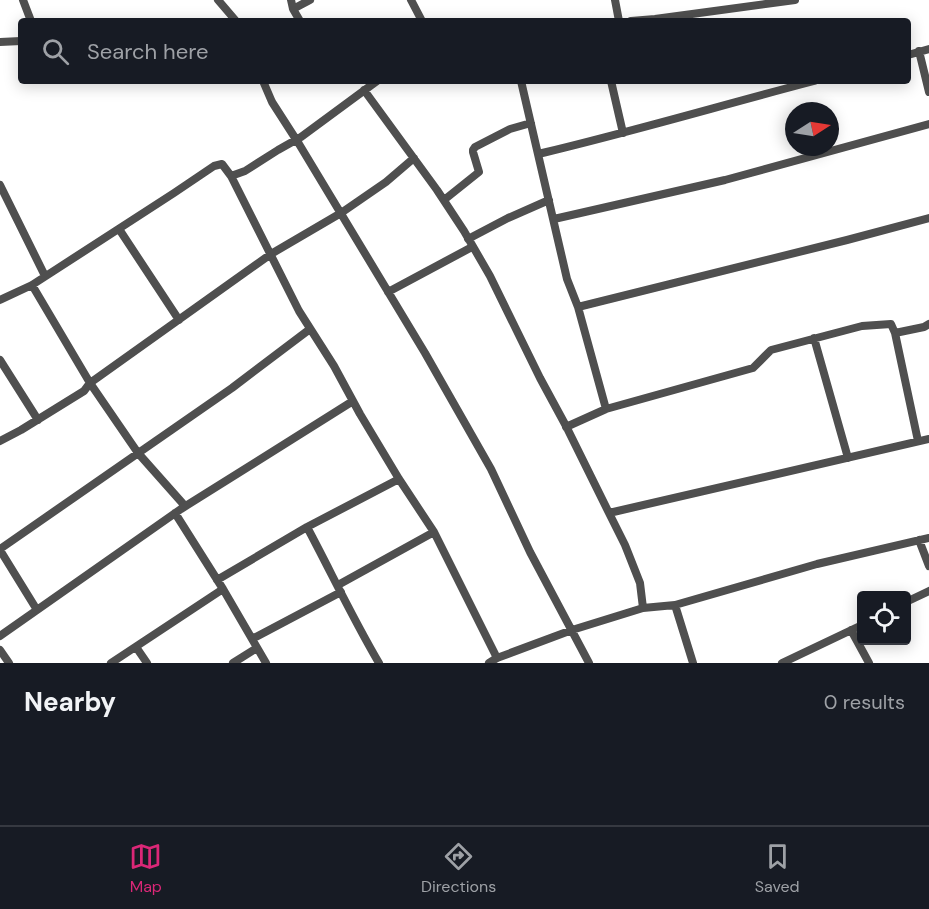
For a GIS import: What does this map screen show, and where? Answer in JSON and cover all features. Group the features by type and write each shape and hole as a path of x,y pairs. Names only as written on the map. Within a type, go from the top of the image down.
{"street":[{"path":"23,0 30,18"},
{"path":"218,0 233,18"},
{"path":"299,18 292,4 310,0"},
{"path":"411,0 420,18"},
{"path":"615,0 619,18"},
{"path":"662,18 795,0"},
{"path":"0,42 18,41"},
{"path":"911,54 929,49"},
{"path":"918,51 929,92"},
{"path":"264,84 272,102 425,353 491,469 530,552 589,663"},
{"path":"231,176 245,171 301,137 372,84"},
{"path":"522,84 567,279 578,307 606,409"},
{"path":"612,84 623,133"},
{"path":"538,154 803,84"},
{"path":"364,90 444,200 490,276 626,545 640,584 643,608"},
{"path":"444,200 479,172 472,150 475,147 510,129 531,123"},
{"path":"554,219 725,180 929,124"},
{"path":"0,441 84,391 90,383 271,254 341,213 386,182 414,158"},
{"path":"0,300 32,285 214,166 222,164 231,176 299,311 334,366 399,479 434,532 497,658"},
{"path":"0,185 45,276"},
{"path":"388,292 508,218 549,200"},
{"path":"578,307 929,218"},
{"path":"119,229 178,320"},
{"path":"32,285 90,383 138,453 185,506"},
{"path":"567,428 606,409 753,368 771,350 862,326 891,324 895,333 918,441"},
{"path":"895,333 929,324"},
{"path":"37,610 0,549 232,388 310,329"},
{"path":"814,338 848,458"},
{"path":"0,360 38,420"},
{"path":"0,636 185,506 353,401"},
{"path":"609,513 929,439"},
{"path":"217,580 307,527 399,479"},
{"path":"175,513 266,663"},
{"path":"307,527 360,631 379,663"},
{"path":"252,639 340,588 364,569 434,532"},
{"path":"489,663 572,630 643,608 675,605 817,564 929,538"},
{"path":"918,540 929,566"},
{"path":"111,663 223,589"},
{"path":"911,600 929,591"},
{"path":"675,605 693,663"},
{"path":"782,663 857,627"},
{"path":"851,630 869,663"},
{"path":"136,647 147,663"},
{"path":"233,663 257,648"},
{"path":"0,650 9,663"}]}
